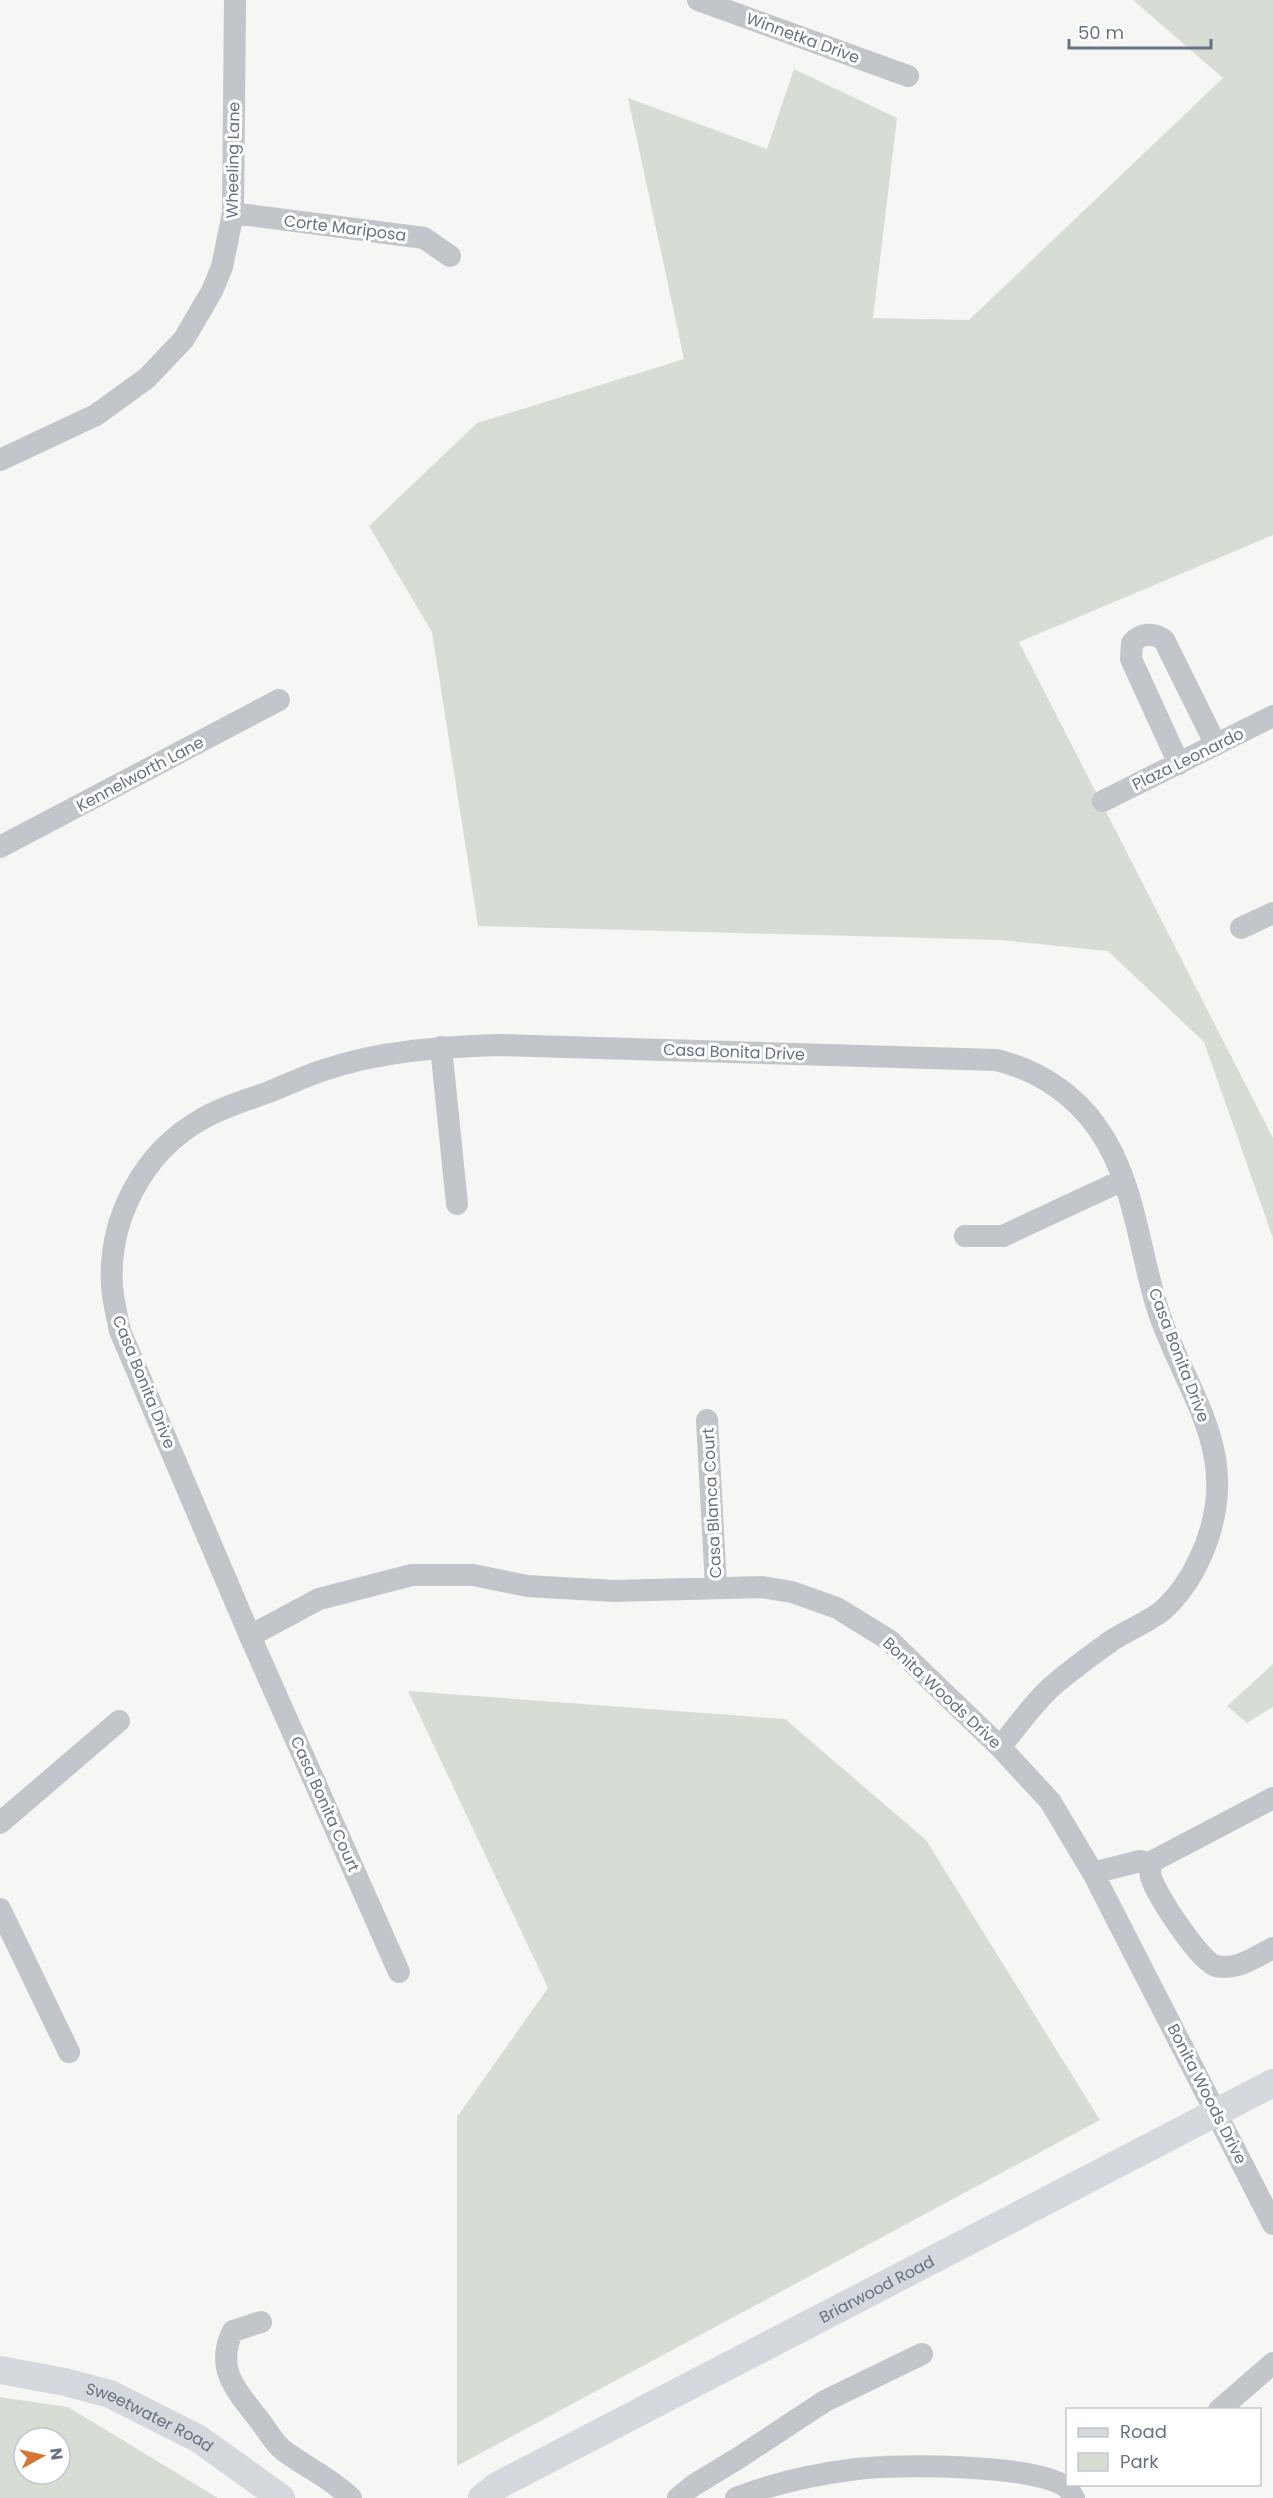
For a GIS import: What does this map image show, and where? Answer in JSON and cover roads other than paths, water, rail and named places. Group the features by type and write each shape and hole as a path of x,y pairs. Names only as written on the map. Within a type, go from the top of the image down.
{"main road":[{"name":"Briarwood Road","path":"482,2498 497,2486 1273,2083"},
{"name":"Sweetwater Road","path":"0,2370 65,2382 110,2394 199,2439 281,2498"}],"street":[{"name":"Wheeling Lane","path":"0,460 96,416 147,378 167,359 194,325 212,291 222,267 233,213 235,0"},
{"name":"Winnetka Drive","path":"698,0 908,76"},
{"name":"Corte Mariposa","path":"233,213 424,238 450,256"},
{"path":"1179,764 1131,659 1132,643 1140,636 1153,634 1164,640 1216,745"},
{"name":"Kennelworth Lane","path":"0,847 279,700"},
{"name":"Plaza Leonardo","path":"1103,801 1273,716"},
{"path":"1241,928 1273,913"},
{"name":"Casa Bonita Drive","path":"250,1636 120,1331 112,1286 112,1263 120,1219 129,1198 153,1160 184,1130 203,1118 325,1070 384,1055 441,1047 499,1045 996,1060 1034,1073 1070,1098 1098,1128 1117,1162 1158,1311 1211,1438 1217,1482 1212,1525 1198,1563 1187,1582 1162,1611 1112,1641 1054,1684 1000,1747"},
{"path":"441,1047 458,1204"},
{"path":"965,1236 1003,1236 1123,1180"},
{"name":"Casa Blanca Court","path":"707,1420 716,1587"},
{"name":"Bonita Woods Drive","path":"250,1636 319,1599 412,1575 473,1575 527,1586 614,1591 762,1587 792,1592 837,1608 889,1640 1000,1747 1050,1802 1093,1873 1273,2224"},
{"name":"Casa Bonita Court","path":"250,1636 399,1972"},
{"path":"0,1823 119,1721"},
{"path":"1273,1798 1155,1860 1150,1874 1152,1881 1187,1937 1206,1961 1215,1966 1231,1968 1273,1948"},
{"path":"1093,1873 1140,1861 1152,1864"},
{"path":"0,1909 69,2052"},
{"path":"261,2322 233,2331 226,2344 228,2374 237,2392 282,2449 336,2483 351,2498"},
{"path":"678,2498 694,2485 825,2401 922,2354"},
{"path":"1220,2408 1273,2363"},
{"path":"736,2498 757,2490 814,2476 859,2469 907,2467 980,2469 1038,2475 1067,2487 1074,2498"}]}
